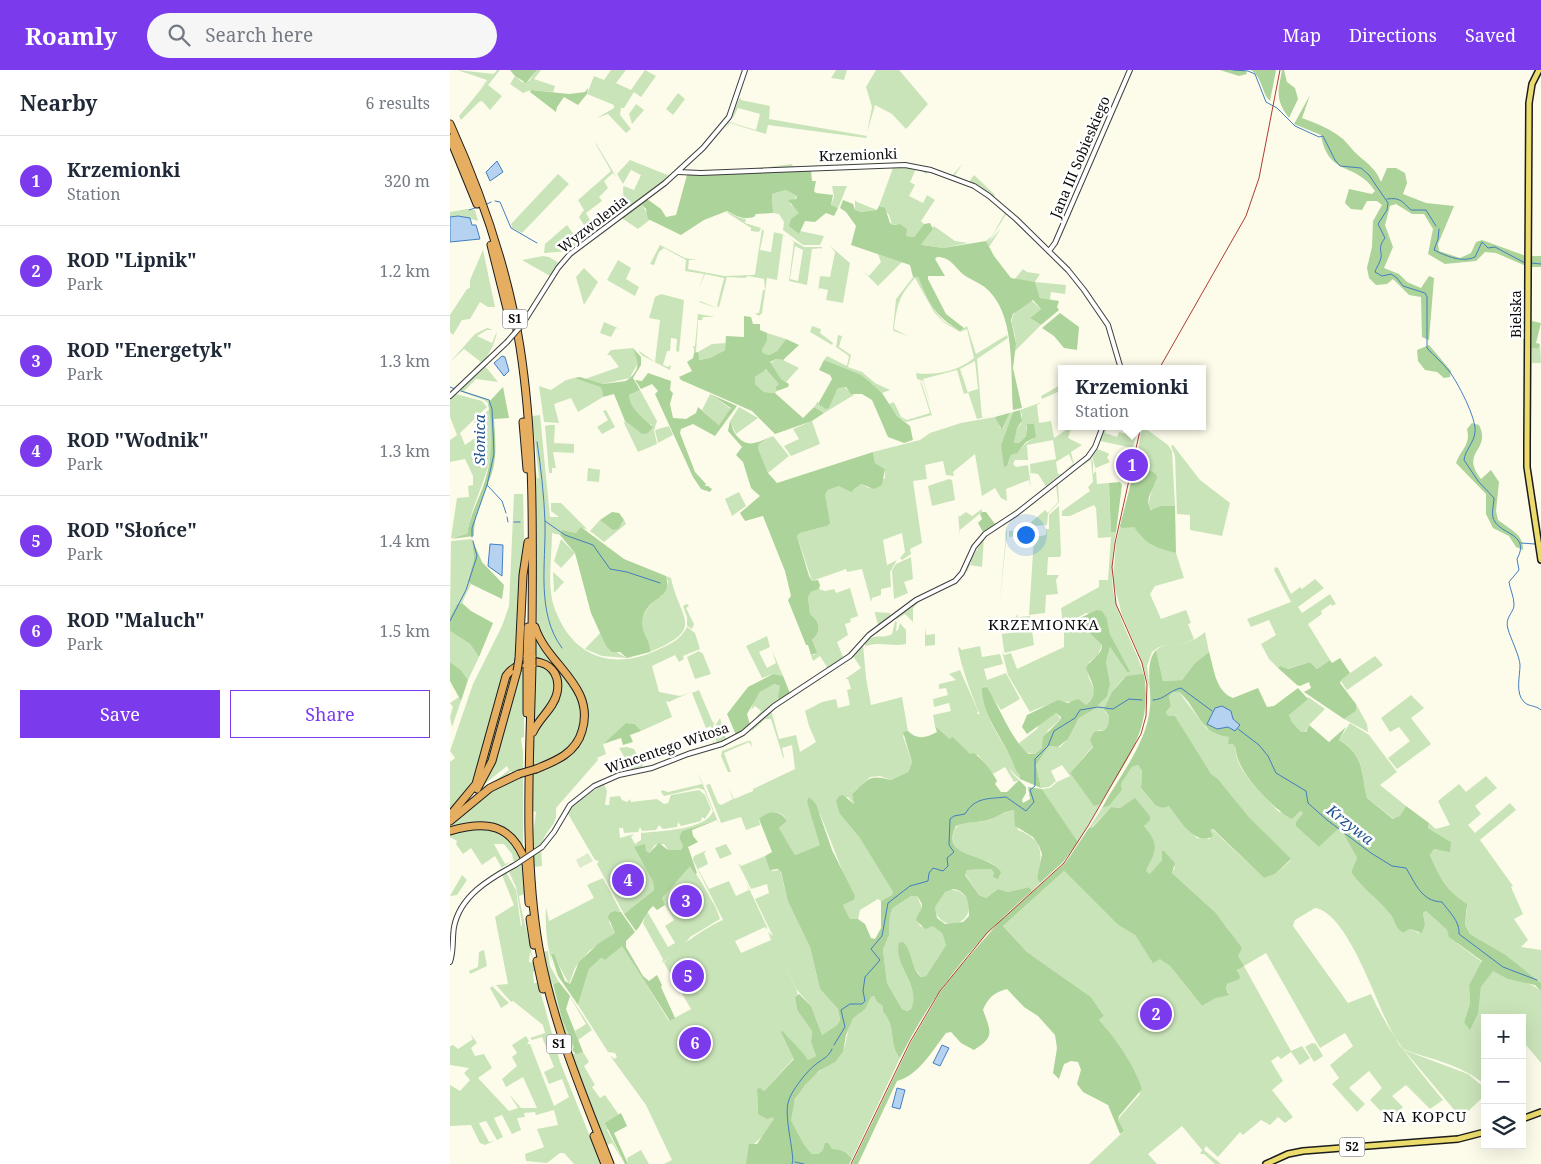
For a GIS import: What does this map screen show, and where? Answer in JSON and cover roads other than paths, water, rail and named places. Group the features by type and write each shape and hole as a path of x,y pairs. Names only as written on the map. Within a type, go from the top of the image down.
{"highway":[{"name":"S1","path":"450,124 465,158 492,232 520,348 531,469 532,617 529,661 526,863 533,936 549,1011 568,1071 605,1164"},
{"name":"S1","path":"450,138 488,234 516,348 525,438 528,542 531,737 530,862 541,956 561,1036 610,1164"},
{"path":"451,814 468,799 483,780 492,761 519,659 523,575 528,542"},
{"path":"450,821 490,788 519,774 556,760 572,748 581,735 585,712 577,688 540,641 532,617"},
{"path":"451,814 476,784 506,676 516,665 528,661 539,662 548,667 557,683 555,699 540,719 531,737"},
{"path":"450,831 485,825 500,829 516,842 526,863"}],"main road":[{"name":"Bielska","path":"1539,70 1532,84 1529,103 1526,437 1528,467 1541,560"},
{"path":"1526,1118 1541,1112"},
{"name":"52","path":"1266,1164 1288,1154 1303,1151 1441,1140 1481,1133"}],"street":[{"name":"Wyzwolenia","path":"450,396 507,342 522,324 558,268 570,254 678,172 726,121 735,104 744,70"},
{"name":"Jana III Sobieskiego","path":"1049,251 1055,243 1130,70"},
{"name":"Krzemionki","path":"678,172 701,173 895,165 927,169 980,190 1012,216 1049,251 1084,290 1108,325 1120,365"},
{"name":"Wincentego Witosa","path":"450,962 454,927 465,903 482,884 542,847 554,832 567,808 584,792 612,778 652,768 738,736 771,708 850,656 869,635 916,600 955,582 962,573 972,550 980,538 1086,459 1094,449 1102,430"}],"water":[{"path":"497,161 503,172 490,181 486,172"},
{"path":"450,217 470,218 472,225 476,225 480,239 450,242"},
{"path":"502,356 505,357 509,371 504,376 494,363"},
{"path":"490,544 503,545 502,576 488,566"},
{"path":"1222,706 1231,711 1233,719 1240,725 1235,731 1228,727 1217,729 1207,724 1215,708"},
{"path":"942,1045 949,1048 940,1066 933,1063"},
{"path":"897,1088 905,1090 900,1109 892,1107"}],"waterway":[{"path":"1233,70 1248,71 1255,74 1266,102 1277,108 1295,126 1319,137 1323,136 1340,166 1361,168 1369,175 1388,203 1387,210 1378,224 1385,238 1381,245 1381,258 1375,272 1382,276 1391,274 1403,286 1425,293 1427,297 1427,348 1452,376 1470,410 1475,432 1464,460 1478,481 1494,498 1492,513 1495,522 1514,536 1520,545 1517,559 1519,570 1509,582 1514,607 1508,618 1507,625 1520,661 1519,689 1521,698 1526,704 1541,710"},
{"path":"1387,199 1398,199 1411,210 1426,210 1436,226"},
{"path":"495,201 500,202 511,228 537,243"},
{"path":"487,204 491,202"},
{"path":"469,210 475,208"},
{"path":"1439,229 1434,250 1454,258 1470,259 1475,257 1482,242 1488,248 1495,247 1525,263"},
{"path":"1531,263 1541,264"},
{"name":"Słonica","path":"450,387 455,389"},
{"name":"Słonica","path":"461,391 489,400 492,409 494,454 487,485 472,528 472,537"},
{"path":"537,442 545,512 545,604 554,634 562,648"},
{"path":"487,485 502,501 506,513"},
{"path":"507,517 508,522"},
{"path":"545,521 565,535 593,545 610,569 627,572 660,583"},
{"path":"514,522 520,522"},
{"name":"Słonica","path":"450,621 466,590 477,556 473,541"},
{"path":"1521,543 1535,544"},
{"name":"Krzywa","path":"1153,700 1157,700 1181,688 1212,711"},
{"name":"Krzywa","path":"834,1045 845,1027 841,1010 850,1004 862,1004 865,1001 863,991 865,977 880,960 871,949 882,936 888,903 910,886 928,881 929,873 933,868 943,871 948,866 947,858 954,852 949,845 950,819 954,816 965,814 973,804 993,798 1006,797 1026,811 1034,802 1030,790 1035,786 1035,759 1048,746 1054,731 1075,718 1080,710 1098,707 1113,709 1129,699 1142,700"},
{"name":"Krzywa","path":"1238,729 1259,745 1268,756 1276,773 1306,791 1308,803 1327,820 1371,853 1392,866 1406,868 1420,891 1429,899 1442,902 1451,913 1458,925 1459,934 1503,967 1537,980"},
{"name":"Krzywa","path":"792,1164 793,1155 787,1110 789,1098 803,1077 827,1056 832,1049"},
{"path":"795,1162 804,1164"}],"railway":[{"path":"1161,365 1246,216 1259,178 1280,70"},
{"path":"851,1164 910,1042 940,991 987,933 1064,863 1088,826 1141,734 1146,716 1147,684 1142,663 1116,604 1112,567 1115,543 1140,430"}],"place":[{"name":"Krzemionki","path":"1132,465"},
{"name":"ROD \"Wodnik\"","path":"628,880"},
{"name":"ROD \"Energetyk\"","path":"686,901"},
{"name":"ROD \"Słońce\"","path":"688,976"},
{"name":"ROD \"Lipnik\"","path":"1156,1014"},
{"name":"ROD \"Maluch\"","path":"695,1043"}],"district":[{"name":"KRZEMIONKA","path":"1044,625"},
{"name":"NA KOPCU","path":"1425,1117"}]}
